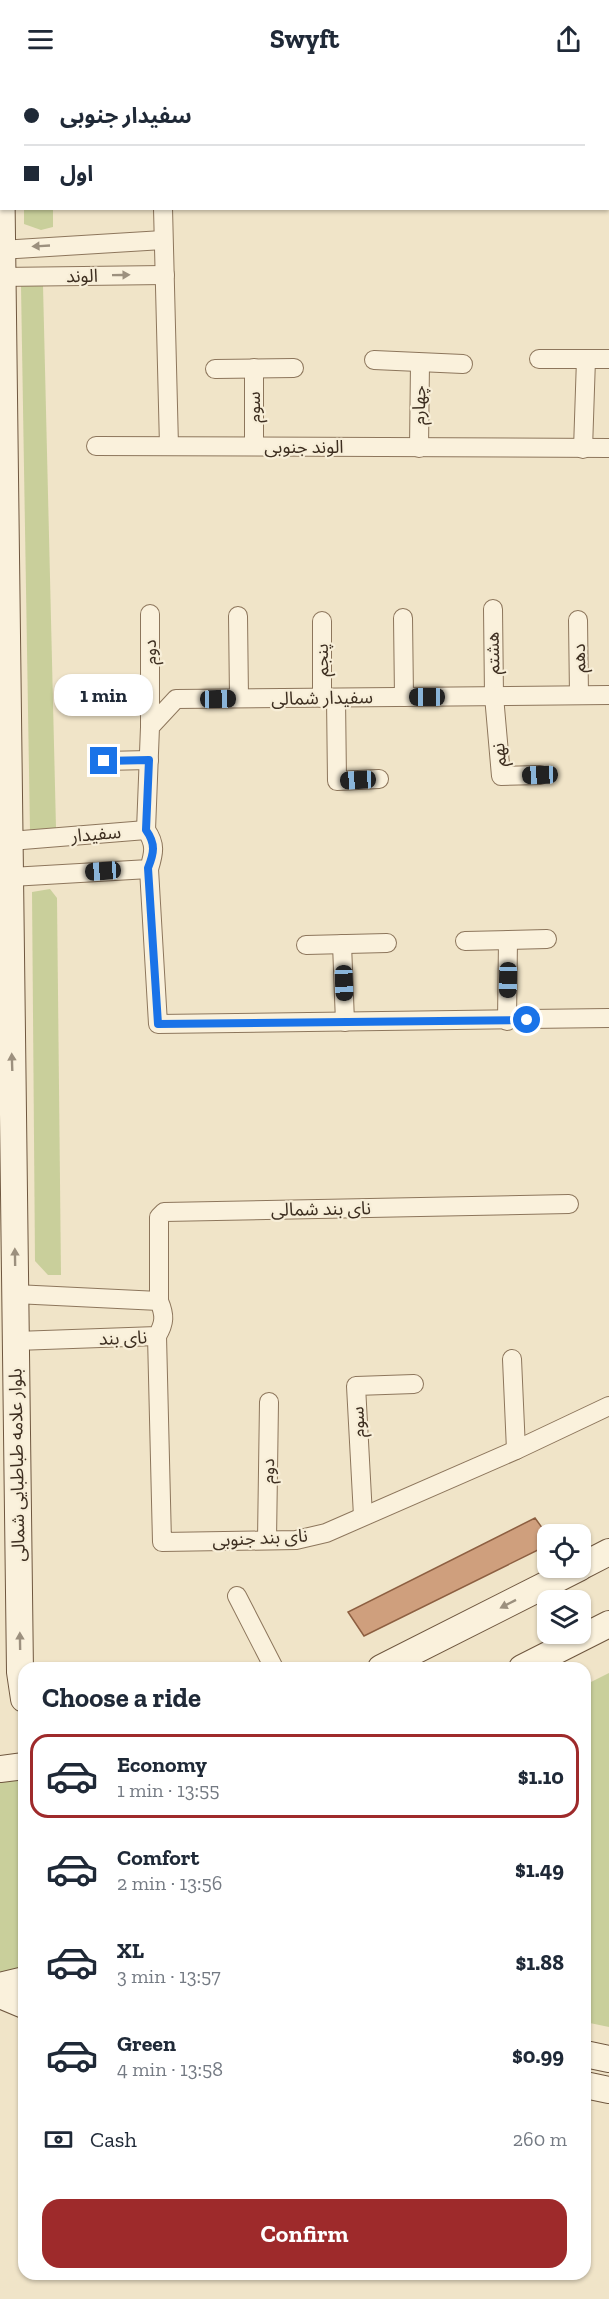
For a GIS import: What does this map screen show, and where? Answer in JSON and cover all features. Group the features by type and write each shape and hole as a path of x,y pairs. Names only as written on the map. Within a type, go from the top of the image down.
{"main road":[{"name":"بلوار علامه طباطبایی شمالی","path":"1,210 20,1662"},
{"path":"591,1561 609,1552"},
{"path":"393,1662 558,1578"},
{"path":"534,1662 609,1624"},
{"path":"0,1769 18,1767"},
{"path":"0,1986 18,1982"},
{"path":"0,1995 18,2002"},
{"path":"591,2055 609,2059"},
{"path":"591,2086 609,2090"}],"street":[{"path":"96,446 169,446 163,210"},
{"name":"الوند","path":"1,249 163,240"},
{"name":"الوند","path":"1,277 165,274"},
{"path":"539,359 609,359"},
{"path":"583,449 586,359"},
{"path":"374,360 463,364"},
{"name":"چهارم","path":"419,448 420,363"},
{"name":"سوم","path":"254,368 254,446"},
{"path":"214,369 294,368"},
{"name":"الوند جنوبی","path":"169,446 609,448"},
{"name":"هشتم","path":"493,609 494,696"},
{"name":"دوم","path":"150,614 150,727"},
{"path":"238,616 239,698"},
{"path":"404,618 404,697"},
{"name":"دهم","path":"578,620 579,695"},
{"name":"پنجم","path":"322,621 337,781 379,779"},
{"name":"سفیدار شمالی","path":"150,727 176,699 609,695"},
{"name":"نهم","path":"494,696 501,776 540,775"},
{"path":"146,830 150,727"},
{"path":"104,761 149,760"},
{"name":"سفیدار","path":"10,841 146,830 153,839 154,854 148,868 11,877"},
{"path":"148,868 158,1024 507,1021 609,1017"},
{"path":"465,941 547,939"},
{"path":"507,1021 508,940"},
{"path":"306,945 387,943"},
{"path":"342,944 345,1022"},
{"name":"نای بند شمالی","path":"159,1301 159,1217 164,1212 569,1204"},
{"name":"نای بند","path":"15,1294 159,1301 164,1324 156,1336 16,1341"},
{"name":"نای بند جنوبی","path":"156,1336 162,1542 306,1538 326,1533 516,1450 609,1406"},
{"path":"512,1359 516,1450"},
{"name":"سوم","path":"363,1516 356,1386 414,1384"},
{"name":"دوم","path":"267,1540 269,1402"},
{"path":"237,1596 271,1662"}],"green space":[{"path":"24,210 53,210 53,227 41,230 24,224"},
{"path":"43,285 56,828 30,831 21,286"},
{"path":"50,889 57,898 61,1275 48,1275 35,1261 32,892"},
{"path":"609,1673 609,2027 591,2023 591,1682"},
{"path":"18,1777 18,1971 0,1977 0,1780"}],"building":[{"path":"535,1518 539,1524 537,1524 537,1550 364,1636 348,1612"}],"route":[{"path":"104,761 149,760 146,830 153,839 154,854 148,868 158,1024 527,1020"}]}
